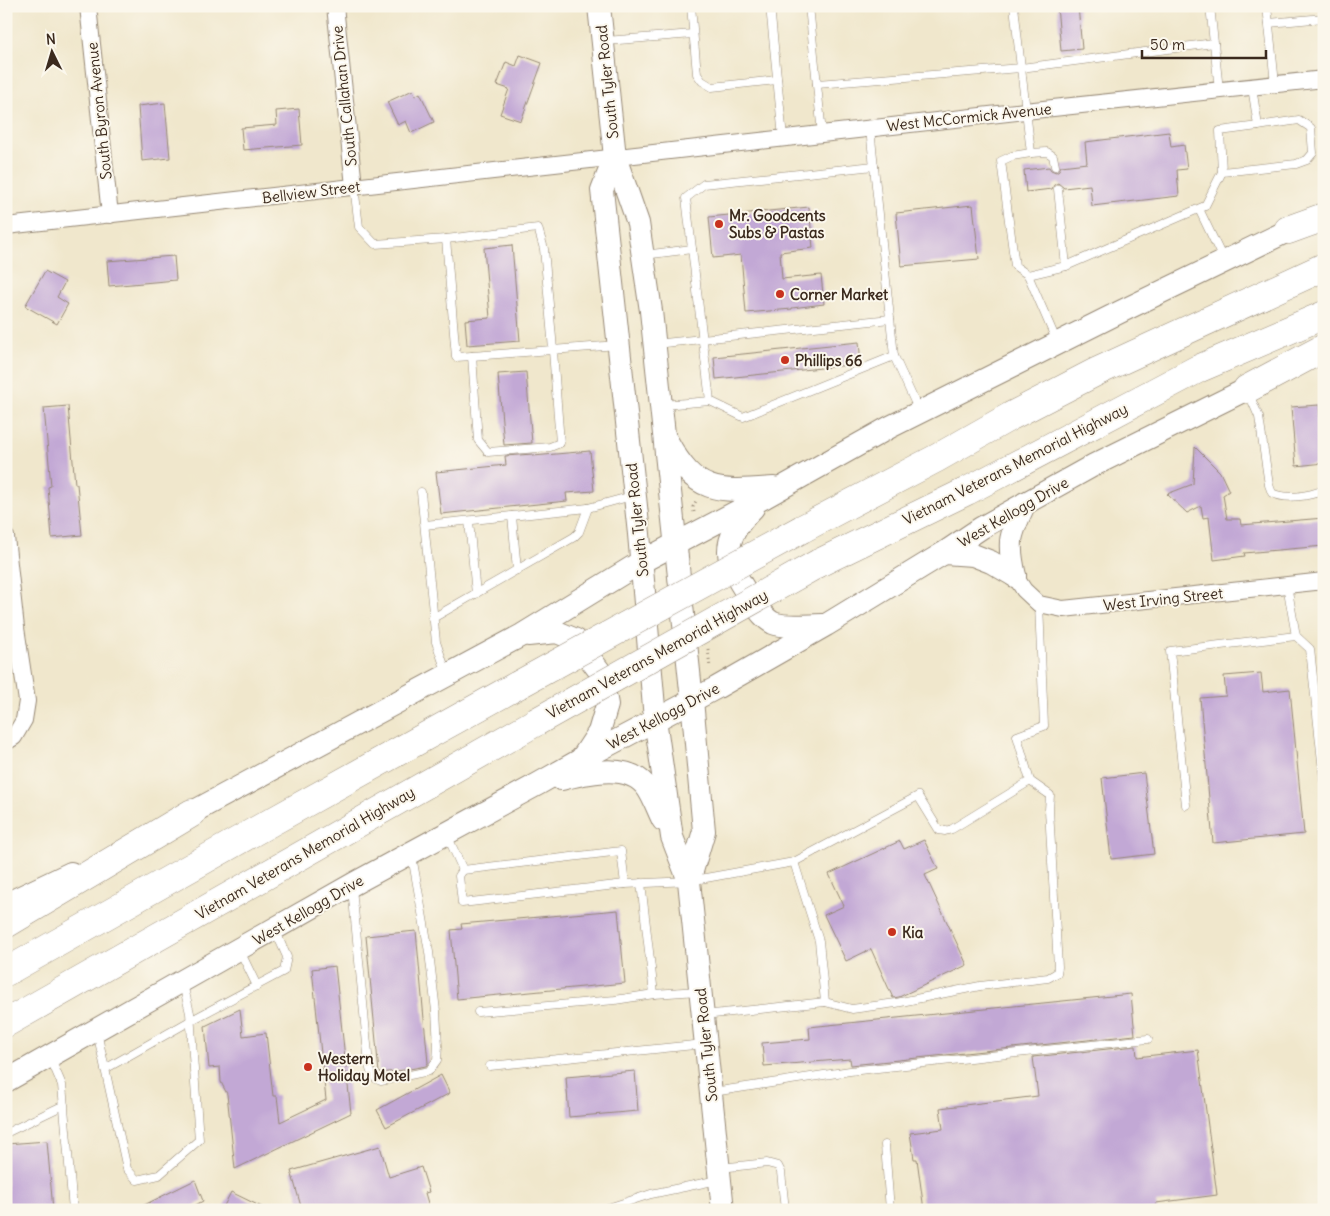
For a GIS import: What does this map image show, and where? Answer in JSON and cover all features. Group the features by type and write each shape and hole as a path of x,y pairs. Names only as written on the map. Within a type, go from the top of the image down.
{"highway":[{"path":"1288,230 1324,216"},
{"path":"6,972 265,825 518,685 1011,416 1096,372 1324,266"},
{"name":"Vietnam Veterans Memorial Highway","path":"6,1023 819,562 967,491 1198,370 1324,315"},
{"path":"1247,390 1324,348"},
{"path":"6,924 192,814"}],"main road":[{"name":"South Tyler Road","path":"599,6 615,158 638,223 655,344 676,544 704,832 689,881"},
{"name":"South Tyler Road","path":"615,158 602,190 641,562 655,719 672,837 689,881 723,1210"},
{"path":"6,904 192,814 522,635 641,562 890,427 1288,230"},
{"name":"West Kellogg Drive","path":"6,1081 411,853 826,625 944,553 981,528 1094,465 1247,390 1324,362"},
{"path":"664,436 676,458 691,476 707,486 736,491 773,492"},
{"path":"773,492 738,523 730,541 729,559 735,576 762,614 774,623 826,625"},
{"path":"1015,576 1010,554 1010,538 1025,503"},
{"path":"944,553 973,555 991,562 1015,576"},
{"path":"522,635 557,632 576,640 601,673 608,704 599,732 582,758"},
{"path":"538,784 588,772 618,772 630,775 647,787 672,837"}],"street":[{"name":"South Byron Avenue","path":"88,6 110,215"},
{"name":"South Callahan Drive","path":"335,6 354,186"},
{"name":"West McCormick Avenue","path":"615,158 1324,79"},
{"name":"Bellview Street","path":"6,226 615,158"},
{"path":"6,537 8,575 28,701 24,720 14,737 6,742"},
{"path":"1015,576 1024,590 1039,604"},
{"name":"West Irving Street","path":"1039,604 1063,609 1324,582"}],"lane":[{"path":"691,6 697,74 702,81 712,87 777,80"},
{"path":"770,6 783,138"},
{"path":"809,6 822,134"},
{"path":"1014,6 1031,153"},
{"path":"1210,6 1219,90"},
{"path":"1267,6 1275,84"},
{"path":"1269,23 1324,18"},
{"path":"603,41 693,34"},
{"path":"817,84 1021,68 1214,43"},
{"path":"1252,87 1258,126"},
{"path":"1028,275 1066,266 1205,206 1222,172 1220,131 1299,120 1311,128 1313,152 1307,160 1296,164 1222,172"},
{"path":"870,129 894,356 920,413"},
{"path":"1055,166 1052,156 1047,152 1012,156 1001,161 1015,266 1028,275 1058,343"},
{"path":"710,401 686,198 704,184 874,166"},
{"path":"354,186 360,227 375,244 446,239 538,228 544,249 560,443 550,447 488,452 478,440 472,356"},
{"path":"1058,189 1066,266"},
{"path":"1198,209 1224,261"},
{"path":"446,239 456,357 619,345"},
{"path":"642,255 692,249"},
{"path":"655,344 890,319"},
{"path":"661,406 710,401 744,417 894,356"},
{"path":"1247,390 1259,417 1272,494 1280,497 1317,493 1324,490"},
{"path":"421,492 436,642 447,676"},
{"path":"424,525 588,508 634,495"},
{"path":"433,618 574,537 579,532 588,508"},
{"path":"512,516 517,570"},
{"path":"469,520 476,594"},
{"path":"1287,585 1296,636 1310,649 1324,780"},
{"path":"704,1016 826,1002 852,1009 896,1003 980,986 1048,978 1057,973 1048,810 1050,795 1030,781 1016,736 1044,726 1039,604"},
{"path":"1186,805 1170,651 1296,636"},
{"path":"624,884 621,851 463,870 459,876 462,903 624,884 689,881 794,862 918,796 939,830 952,829 1030,781"},
{"path":"446,834 463,870"},
{"path":"352,886 369,1065 372,1075 375,1079 381,1081 429,1072 436,1060 438,1046 436,1011 429,952 411,853"},
{"path":"794,862 819,941 826,1002"},
{"path":"642,883 654,994"},
{"path":"105,1069 190,1020 284,971 287,956 275,929"},
{"path":"239,949 257,986"},
{"path":"97,1030 127,1169 137,1180 159,1175 199,1140 190,1020 182,982"},
{"path":"478,1012 701,991"},
{"path":"711,1092 850,1072 1148,1039"},
{"path":"490,1066 706,1043"},
{"path":"50,1056 62,1085 73,1210"},
{"path":"6,1134 64,1104"},
{"path":"885,1146 890,1210"},
{"path":"602,1210 719,1173 768,1163 778,1166 781,1172 785,1210"}],"path":[{"path":"694,513 693,507 699,493"}],"building":[{"path":"1057,6 1078,6 1082,49 1061,51"},
{"path":"520,55 542,63 521,121 500,114 509,89 497,85 506,62 516,66"},
{"path":"413,90 415,96 420,93 434,122 411,133 406,121 398,125 387,102"},
{"path":"165,103 170,158 142,161 138,106"},
{"path":"299,109 302,145 243,150 241,128 277,125 276,111"},
{"path":"1169,132 1171,147 1184,145 1187,169 1177,170 1179,196 1092,206 1090,185 1064,188 1058,183 1052,189 1026,192 1024,170 1049,167 1056,172 1061,166 1087,163 1085,142"},
{"path":"973,205 979,259 901,266 896,213"},
{"path":"809,207 813,248 780,252 782,279 821,275 824,304 746,313 741,255 713,258 709,217"},
{"path":"512,245 520,341 467,345 465,320 490,318 484,248"},
{"path":"174,256 176,280 109,286 107,261"},
{"path":"45,271 65,282 57,297 68,304 57,324 25,306"},
{"path":"859,342 861,363 859,364 716,379 714,357"},
{"path":"526,372 532,443 504,445 498,374"},
{"path":"1319,405 1324,463 1296,466 1291,407"},
{"path":"68,406 82,535 52,538 48,487 51,486 44,408"},
{"path":"1195,447 1220,472 1229,491 1223,495 1227,519 1240,519 1241,525 1324,518 1324,546 1244,553 1245,556 1214,560 1209,517 1203,518 1201,506 1187,513 1167,494 1193,484"},
{"path":"590,451 594,491 566,493 567,501 441,514 436,472 506,465 505,456 533,454 533,456"},
{"path":"1261,673 1263,692 1290,689 1304,834 1213,843 1200,698 1226,696 1224,676"},
{"path":"1144,773 1154,854 1111,859 1102,778"},
{"name":"Kia","path":"924,840 938,869 925,875 967,965 899,997 893,998 871,949 846,961 824,915 844,906 829,874 900,841 904,849"},
{"path":"618,910 625,983 457,999 451,930 462,929 461,924"},
{"path":"416,931 428,1063 426,1066 379,1073 366,936"},
{"path":"335,966 351,1113 235,1169 227,1094 221,1082 220,1067 209,1068 205,1026 240,1009 243,1036 266,1033 273,1096 277,1096 280,1122 326,1100 312,969"},
{"path":"1131,994 1135,1035 851,1065 850,1059 764,1066 762,1043 810,1039 809,1027"},
{"path":"1136,1046 1137,1057 1198,1050 1217,1195 1156,1203 1157,1210 924,1210 917,1159 914,1159 910,1133 943,1129 940,1108 1038,1096 1033,1057"},
{"path":"635,1071 638,1111 569,1117 566,1077"},
{"path":"441,1075 450,1093 386,1127 377,1110"},
{"path":"47,1141 53,1210 9,1210 6,1144"},
{"path":"380,1146 389,1177 421,1167 429,1192 425,1193 430,1210 302,1210 291,1171"},
{"path":"195,1180 203,1201 186,1210 134,1210"},
{"path":"231,1192 268,1210 222,1210"}],"place":[{"name":"Mr. Goodcents Subs & Pastas","path":"719,224"},
{"name":"Corner Market","path":"780,294"},
{"name":"Phillips 66","path":"785,360"},
{"name":"Kia","path":"892,932"},
{"name":"Western Holiday Motel","path":"308,1067"}]}
